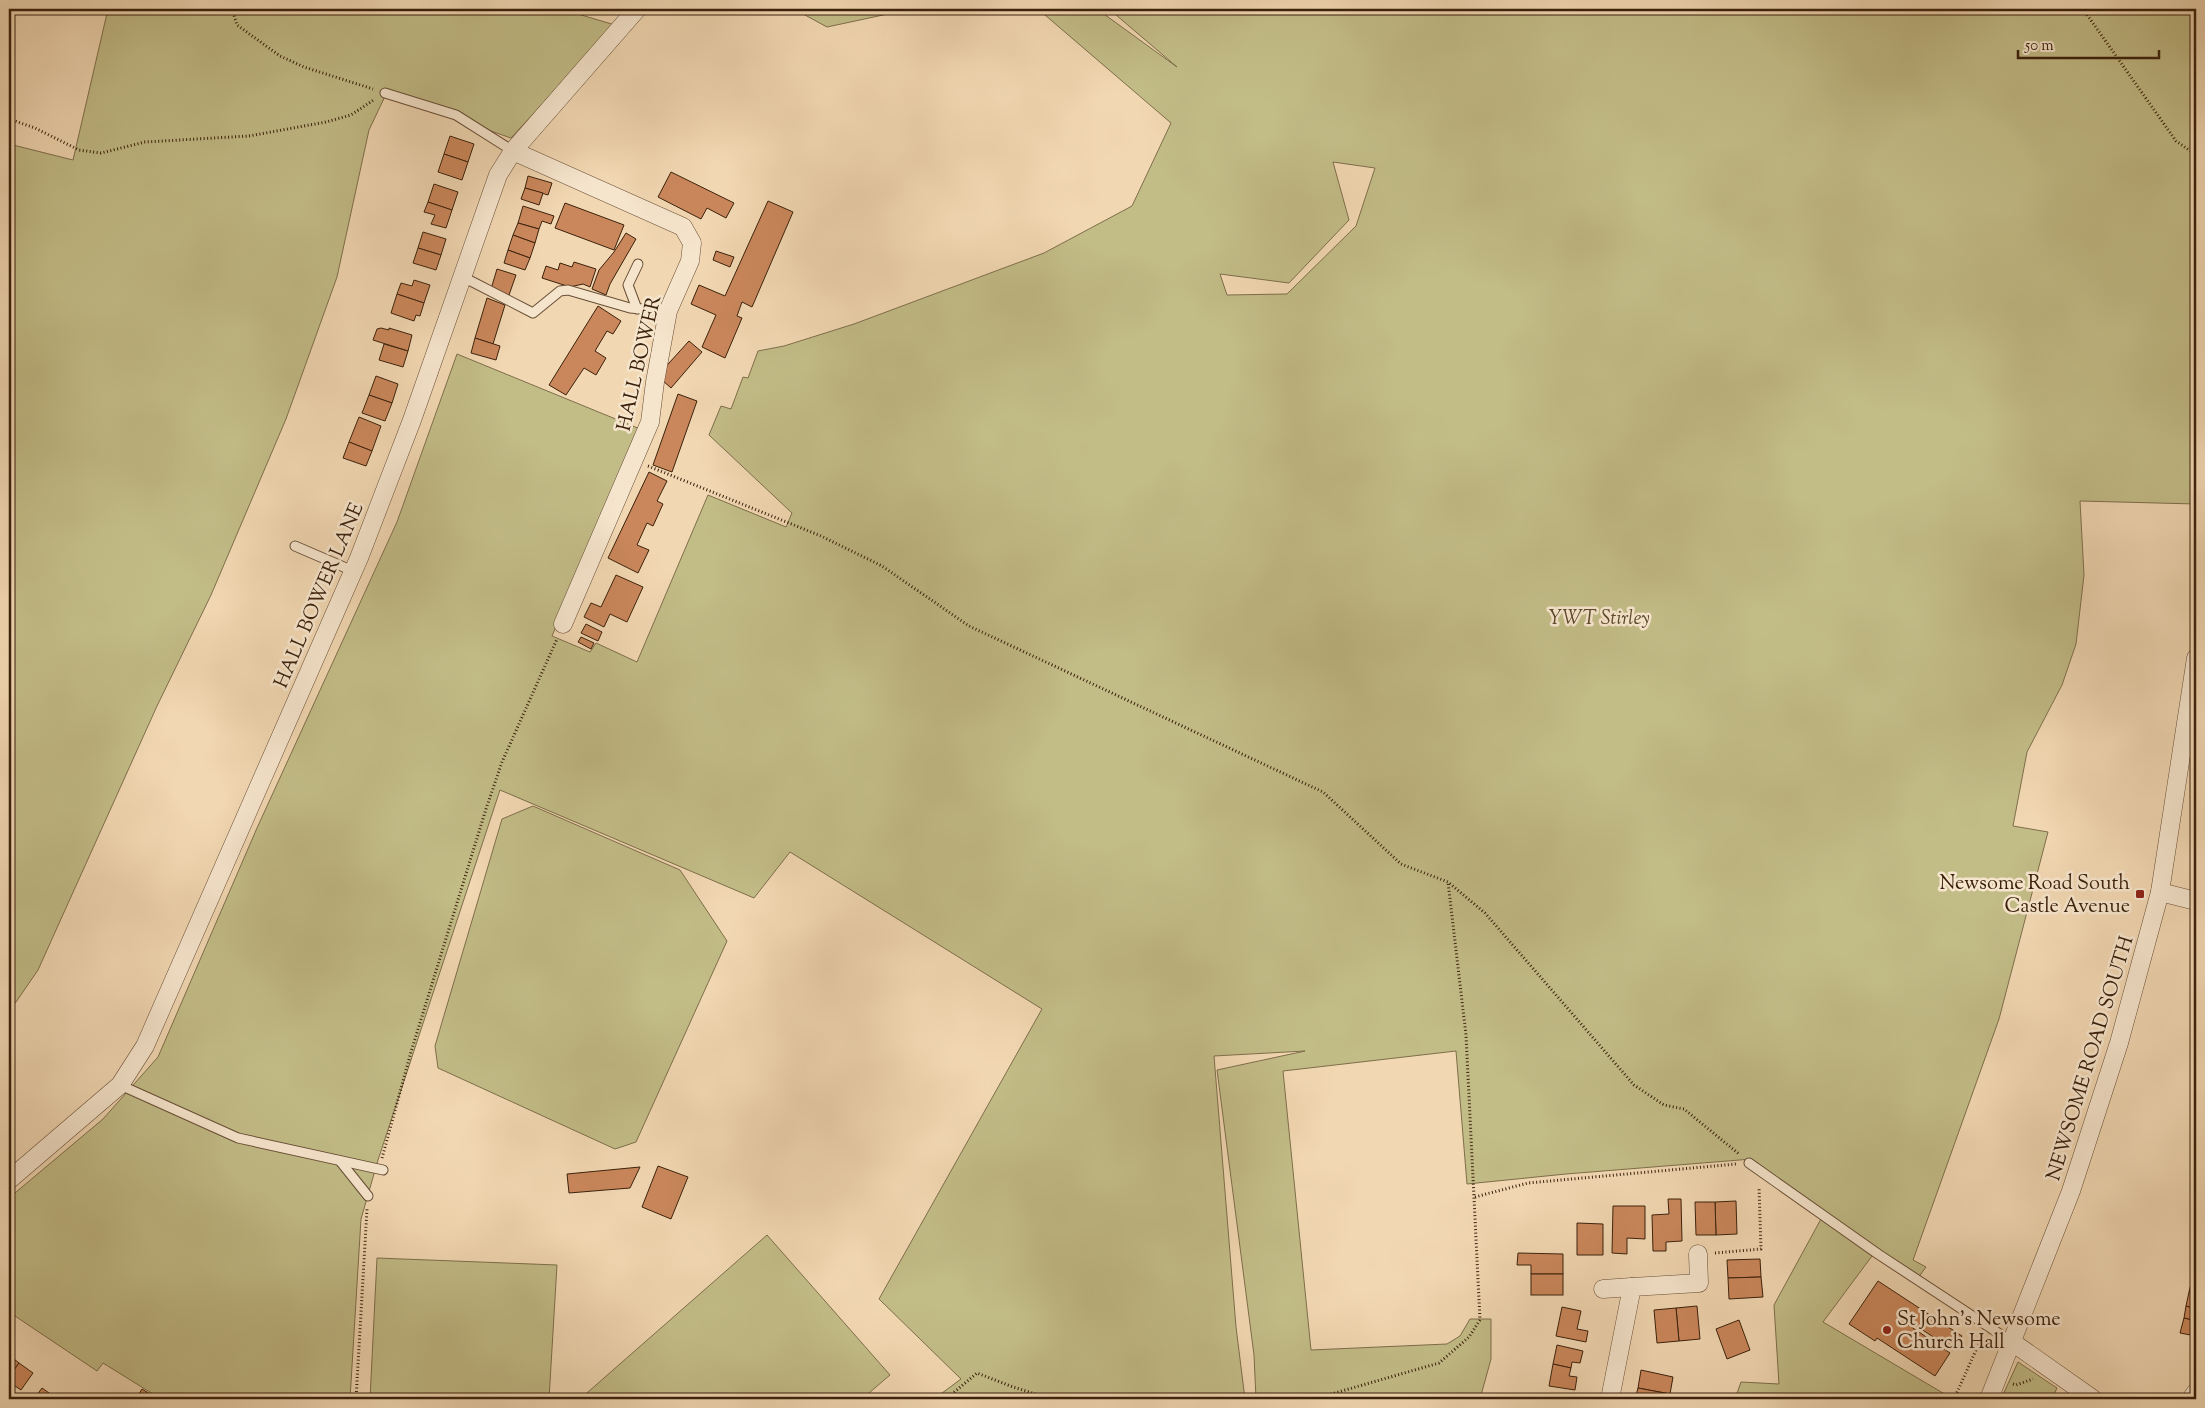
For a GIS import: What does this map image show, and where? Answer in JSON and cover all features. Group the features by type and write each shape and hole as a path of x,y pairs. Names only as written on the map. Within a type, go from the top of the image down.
{"street":[{"name":"HALL BOWER LANE","path":"9,1180 120,1085 145,1046 353,571 412,420 498,175 513,151 637,9"},
{"name":"HALL BOWER","path":"513,151 683,227 692,243 690,261 668,311 650,422 563,624"},
{"name":"NEWSOME ROAD SOUTH","path":"1989,1399 2071,1191 2119,1043 2160,892 2196,658"},
{"path":"2160,892 2196,901"},
{"path":"1603,1289 1699,1283 1698,1254"},
{"path":"1610,1399 1632,1287"},
{"path":"2012,1342 2093,1399"},
{"path":"2191,1399 2196,1392"}],"lane":[{"path":"385,93 456,115 513,151"},
{"path":"637,308 628,285 638,264"},
{"path":"463,277 533,313 560,291 568,290 637,308 668,311"},
{"path":"295,546 353,571"},
{"path":"120,1085 238,1138 381,1170"},
{"path":"340,1161 368,1196"},
{"path":"1749,1162 1878,1254 2012,1342"}],"path":[{"path":"232,9 237,24 280,56 304,67 385,93"},
{"path":"2083,9 2176,141 2196,155"},
{"path":"9,119 35,128 80,150 101,153 144,142 249,136 326,122 351,114 385,93"},
{"path":"634,461 821,536 882,566 969,626 1323,792 1401,864 1448,882 1485,913 1634,1085 1664,1105 1684,1109 1749,1162"},
{"path":"381,1170 411,1052 486,809 502,762 563,624"},
{"path":"1314,1399 1439,1363 1468,1337 1480,1320 1466,1035 1448,882"},
{"path":"1475,1197 1528,1183 1749,1162"},
{"path":"1698,1254 1761,1249 1759,1169"},
{"path":"356,1399 368,1196"},
{"path":"1954,1399 1981,1339"},
{"path":"1997,1378 2016,1385 2032,1381 2046,1366"},
{"path":"946,1399 977,1373 1013,1388 1052,1399"}],"green space":[{"path":"108,9 561,9 615,25 511,138 491,131 452,111 388,90 369,130 337,277 286,419 211,595 157,706 38,970 9,1009 9,144 73,160"},
{"path":"794,9 986,9 897,12 827,27"},
{"name":"YWT Stirley","path":"1038,9 1097,9 1177,67 1109,9 2196,9 2196,504 2080,501 2084,575 2076,644 2062,685 2027,752 2013,826 2048,832 1999,1019 1913,1260 1926,1267 1918,1278 1752,1159 1467,1184 1456,1051 1283,1071 1311,1350 1447,1344 1460,1336 1470,1319 1491,1319 1491,1359 1480,1399 1256,1399 1254,1355 1217,1070 1305,1051 1214,1056 1236,1327 1245,1399 934,1399 961,1379 879,1299 1042,1009 790,852 754,898 500,790 378,1160 361,1219 350,1399 161,1399 103,1363 97,1371 9,1312 9,1198 103,1119 158,1057 257,828 397,522 457,354 640,429 552,636 590,652 596,643 637,662 708,495 786,527 792,513 709,435 721,406 731,409 743,377 748,378 758,351 784,346 854,324 1044,253 1132,206 1171,123","holes":["1333,162 1375,168 1356,226 1287,294 1227,295 1220,274 1289,283 1349,220"]},
{"path":"533,806 680,870 727,941 636,1142 615,1149 438,1068 435,1046 502,819"},
{"path":"1821,1219 1872,1256 1823,1322 1953,1399 1735,1399 1741,1382 1779,1384 1774,1305"},
{"path":"767,1235 890,1375 862,1399 580,1399"},
{"path":"377,1258 557,1265 549,1399 370,1399"},
{"path":"2018,1362 2057,1388 2052,1399 2001,1399"}],"building":[{"path":"450,136 474,144 468,162 444,154"},
{"path":"444,154 468,162 462,180 438,172"},
{"path":"671,172 734,203 726,218 707,208 701,219 658,197"},
{"path":"528,176 552,183 548,195 525,188"},
{"path":"434,184 458,192 452,210 428,202"},
{"path":"525,188 543,193 539,205 521,199"},
{"path":"768,201 793,212 752,307 742,302 737,316 742,318 725,358 702,347 716,315 691,304 699,285 725,296"},
{"path":"428,202 452,210 446,228 431,224 435,215 424,212"},
{"path":"565,203 624,225 614,250 555,228"},
{"path":"523,206 554,216 551,224 542,221 539,229 518,223"},
{"path":"518,223 539,229 535,243 513,235"},
{"path":"423,232 446,239 441,255 418,248"},
{"path":"626,233 636,239 610,284 606,295 592,289 599,270 614,252"},
{"path":"513,235 535,243 530,258 508,250"},
{"path":"418,248 441,255 436,270 413,263"},
{"path":"508,250 530,258 525,270 504,263"},
{"path":"716,251 734,257 730,267 713,260"},
{"path":"574,262 596,269 590,287 583,284 570,287 542,278 546,266 558,270 560,263 572,267"},
{"path":"497,269 516,275 509,295 491,289"},
{"path":"414,280 430,285 424,303 397,294 401,283 412,286"},
{"path":"397,294 424,303 420,316 416,315 414,321 391,313"},
{"path":"487,298 505,305 493,344 475,338"},
{"path":"598,306 621,321 613,334 607,331 595,351 606,358 596,375 584,368 566,395 549,385"},
{"path":"389,328 412,335 408,351 373,340 377,329 389,330"},
{"path":"475,338 500,346 496,360 471,353"},
{"path":"689,341 702,352 671,388 662,380 660,373"},
{"path":"384,344 408,351 403,367 379,360"},
{"path":"376,376 398,384 392,403 369,395"},
{"path":"678,394 697,401 672,472 653,465"},
{"path":"369,395 392,403 385,421 362,413"},
{"path":"359,417 381,426 372,451 349,442"},
{"path":"349,442 372,451 366,466 343,458"},
{"path":"649,472 667,481 657,501 663,504 653,526 647,523 637,545 649,550 638,573 608,558"},
{"path":"616,575 643,587 627,622 610,614 604,627 584,617 591,603 601,607"},
{"path":"586,624 602,632 598,641 581,633"},
{"path":"581,637 594,643 591,649 578,642"},
{"path":"658,1166 688,1177 671,1219 642,1207"},
{"path":"640,1167 630,1188 569,1193 567,1174"},
{"path":"1668,1199 1681,1199 1682,1241 1666,1242 1666,1251 1653,1251 1652,1215 1669,1214"},
{"path":"1736,1201 1737,1234 1716,1235 1715,1202"},
{"path":"1695,1202 1715,1202 1716,1235 1696,1235"},
{"path":"1613,1206 1645,1206 1645,1239 1627,1238 1627,1254 1612,1253"},
{"path":"1577,1223 1603,1224 1603,1255 1577,1255"},
{"path":"1518,1253 1563,1254 1563,1274 1531,1274 1531,1265 1517,1265"},
{"path":"1760,1259 1761,1277 1728,1278 1727,1260"},
{"path":"1531,1274 1563,1274 1563,1295 1531,1295"},
{"path":"1761,1277 1763,1297 1729,1299 1728,1278"},
{"path":"2192,1279 2196,1279 2196,1293 2189,1292"},
{"name":"St John's Newsome Church Hall","path":"1878,1281 1962,1336 1953,1350 1906,1319 1904,1322 1950,1353 1935,1376 1877,1338 1875,1341 1849,1324"},
{"path":"2189,1292 2196,1293 2196,1309 2186,1306"},
{"path":"1697,1306 1700,1339 1679,1341 1676,1308"},
{"path":"2186,1306 2196,1309 2196,1321 2184,1318"},
{"path":"1562,1307 1581,1311 1577,1329 1588,1331 1586,1342 1556,1336"},
{"path":"1676,1308 1679,1341 1657,1343 1654,1310"},
{"path":"2184,1318 2196,1321 2196,1336 2180,1333"},
{"path":"1739,1320 1750,1350 1727,1359 1716,1329"},
{"path":"1557,1345 1583,1351 1580,1363 1572,1362 1571,1368 1553,1364"},
{"path":"9,1355 19,1363 9,1377"},
{"path":"19,1363 33,1373 21,1390 9,1382 9,1377"},
{"path":"1553,1364 1571,1368 1569,1376 1577,1377 1575,1390 1549,1386"},
{"path":"1641,1370 1673,1377 1670,1394 1638,1388"},
{"path":"42,1388 56,1398 34,1399"},
{"path":"1638,1388 1670,1394 1669,1399 1635,1399"},
{"path":"142,1389 158,1399 136,1399"}],"place":[{"name":"Newsome Road South Castle Avenue","path":"2140,894"},
{"name":"St John's Newsome Church Hall","path":"1887,1330"}]}
